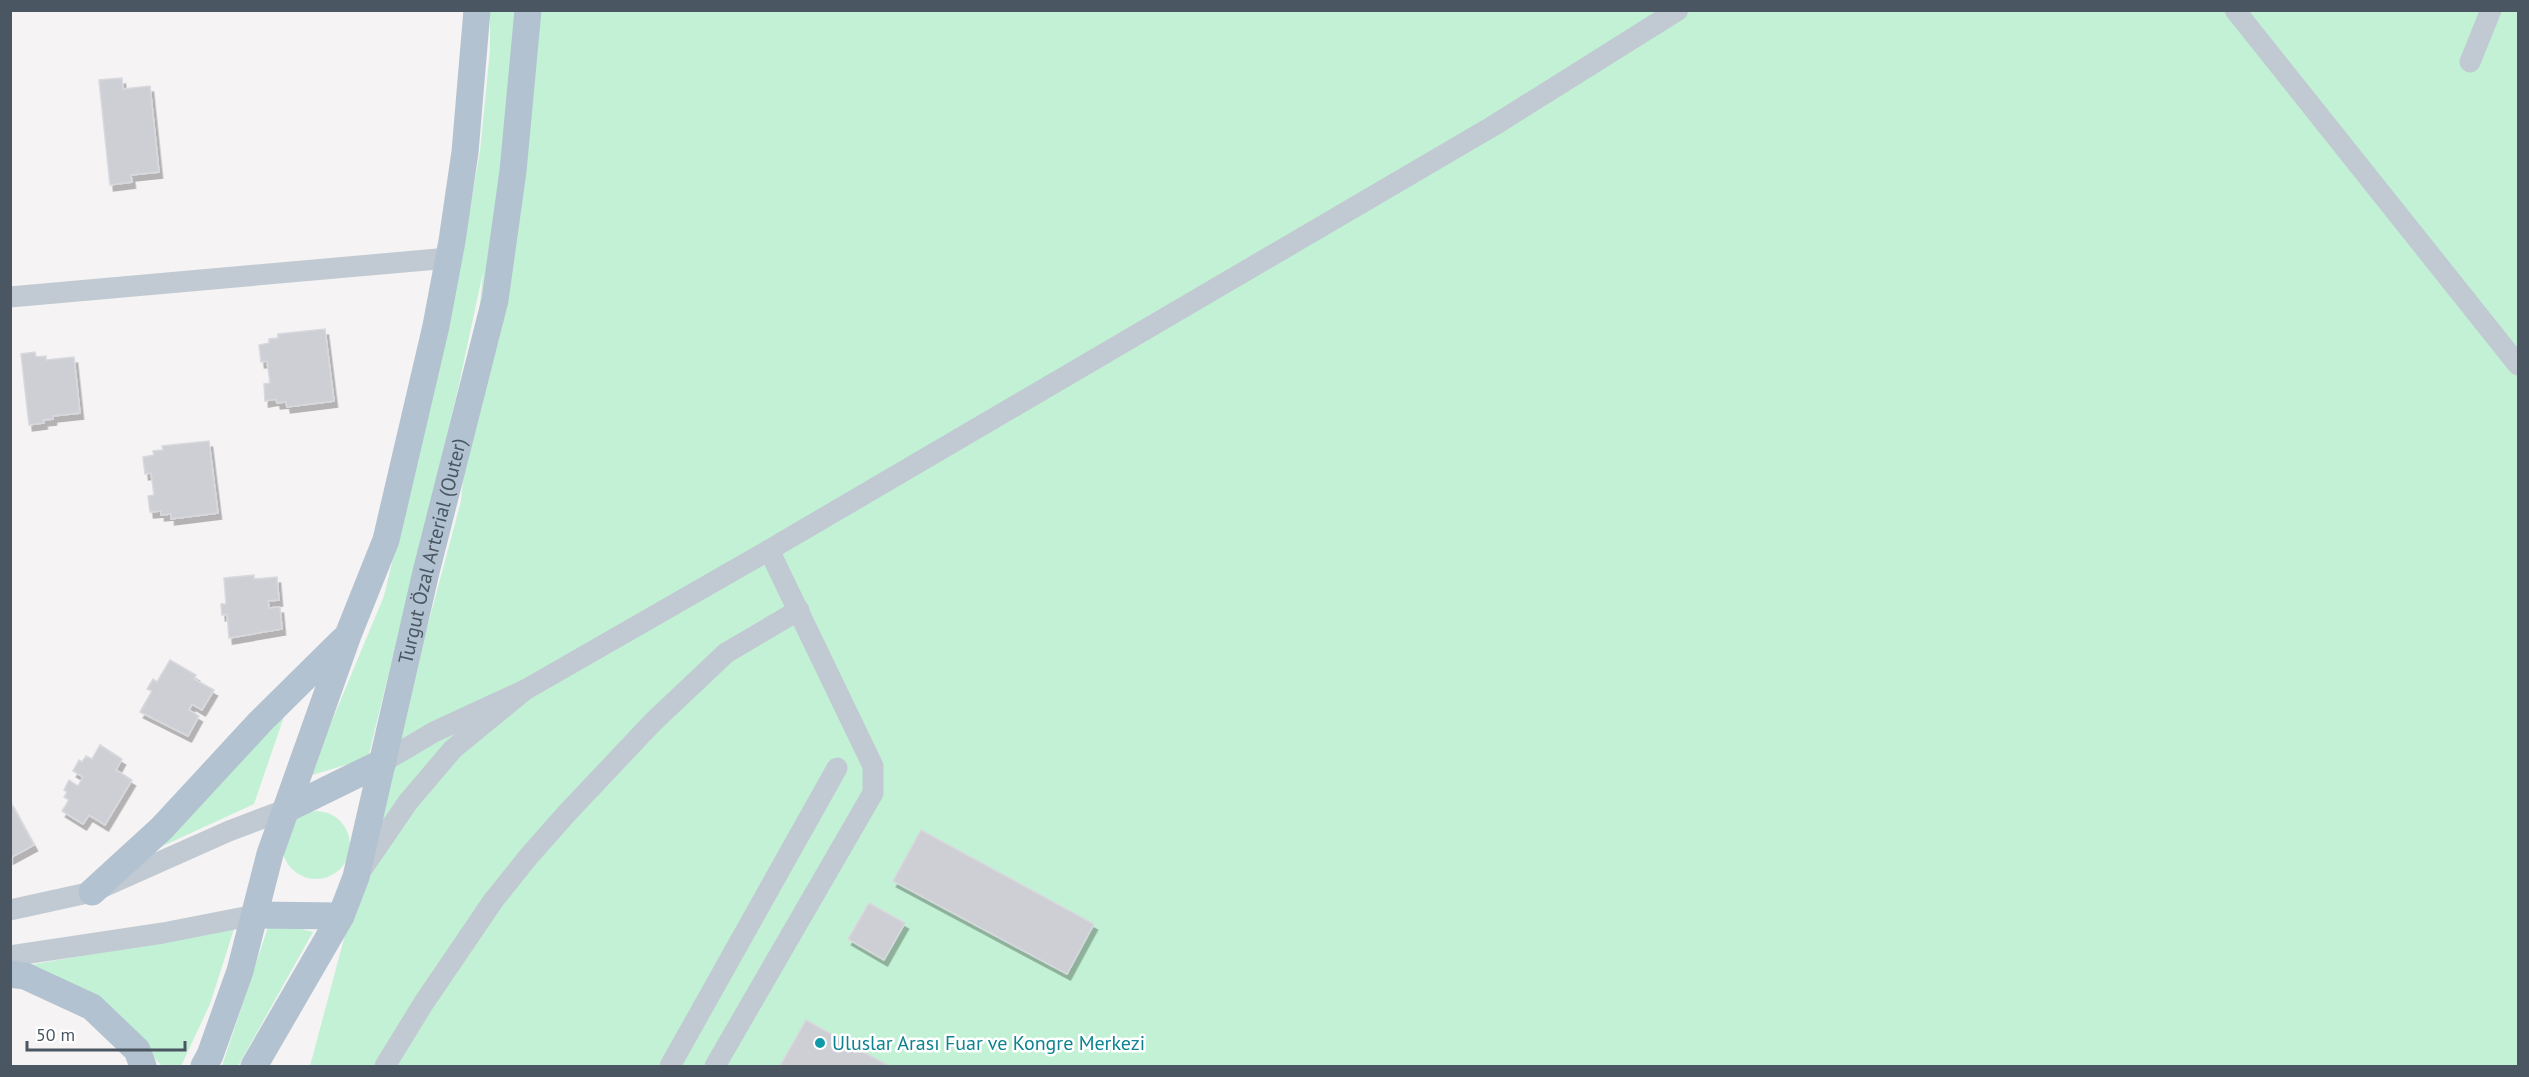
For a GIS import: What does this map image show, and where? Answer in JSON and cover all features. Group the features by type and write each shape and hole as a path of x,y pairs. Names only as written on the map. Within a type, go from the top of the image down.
{"main road":[{"path":"204,1066 240,971 270,854 348,635 386,540 436,327 449,258 465,152 477,10"},
{"name":"Turgut Özal Arterial (Outer)","path":"254,1066 341,916 356,877 426,572 495,300 513,171 528,10"},
{"path":"92,892 162,828 260,722 348,635"},
{"path":"286,809 383,762"},
{"path":"255,915 341,916"},
{"path":"10,974 25,976 92,1007 137,1050 143,1066"}],"street":[{"path":"383,762 434,732 525,690 769,550 1483,132 1678,10"},
{"path":"2235,10 2518,365"},
{"path":"2470,62 2491,10"},
{"path":"10,297 449,258"},
{"path":"715,1066 873,793 873,766 769,550"},
{"path":"386,1066 423,1004 493,901 560,821 653,722 726,653 799,610"},
{"path":"356,877 408,802 453,749 525,690"},
{"path":"670,1066 837,768"},
{"path":"10,910 92,892 229,831 286,809"},
{"path":"10,956 163,933 255,915"}],"green space":[{"path":"490,11 2518,11 2518,1066 310,1066 461,501 483,272 458,389 368,758 309,776 384,596 451,316 480,151 490,50"},
{"path":"288,705 254,804 143,855"},
{"path":"309,811 323,811 335,816 345,826 350,845 345,864 335,874 323,879 309,879 297,874 287,864 282,852 282,838 287,826 297,816"},
{"path":"270,921 313,932 238,1066 222,1066"},
{"path":"234,929 210,1004 181,1066 162,1066 96,997 29,965"}],"building":[{"path":"122,78 123,89 150,86 159,172 131,175 132,182 110,185 99,80"},
{"path":"325,329 334,401 287,407 286,402 277,403 276,399 265,401 264,384 270,383 267,361 261,362 259,345 269,343 269,339 278,338 278,334"},
{"path":"35,352 36,357 46,356 46,360 74,357 80,413 53,416 53,419 43,420 44,423 29,425 21,354"},
{"path":"209,441 218,513 171,519 171,514 161,515 161,511 150,512 148,496 154,495 151,473 145,474 143,457 154,455 153,451 163,450 162,446"},
{"path":"254,575 254,579 277,577 279,600 268,601 269,608 280,607 282,629 229,638 227,614 222,615 221,604 226,604 224,578"},
{"path":"170,660 196,675 194,679 214,690 202,710 192,704 189,710 199,716 188,736 140,712 152,691 147,689 153,679 157,682"},
{"path":"100,745 122,759 116,770 132,780 105,825 89,815 83,824 62,811 69,800 64,797 67,792 64,790 69,780 78,786 83,777 73,771 79,760 82,762 86,756 92,759"},
{"path":"10,801 34,845 10,858"},
{"path":"921,830 1094,924 1067,974 893,881"},
{"path":"869,903 905,923 884,960 848,939"},
{"name":"Uluslar Arası Fuar ve Kongre Merkezi","path":"806,1020 889,1066 780,1066"}],"place":[{"name":"Uluslar Arası Fuar ve Kongre Merkezi","path":"820,1043"}]}
